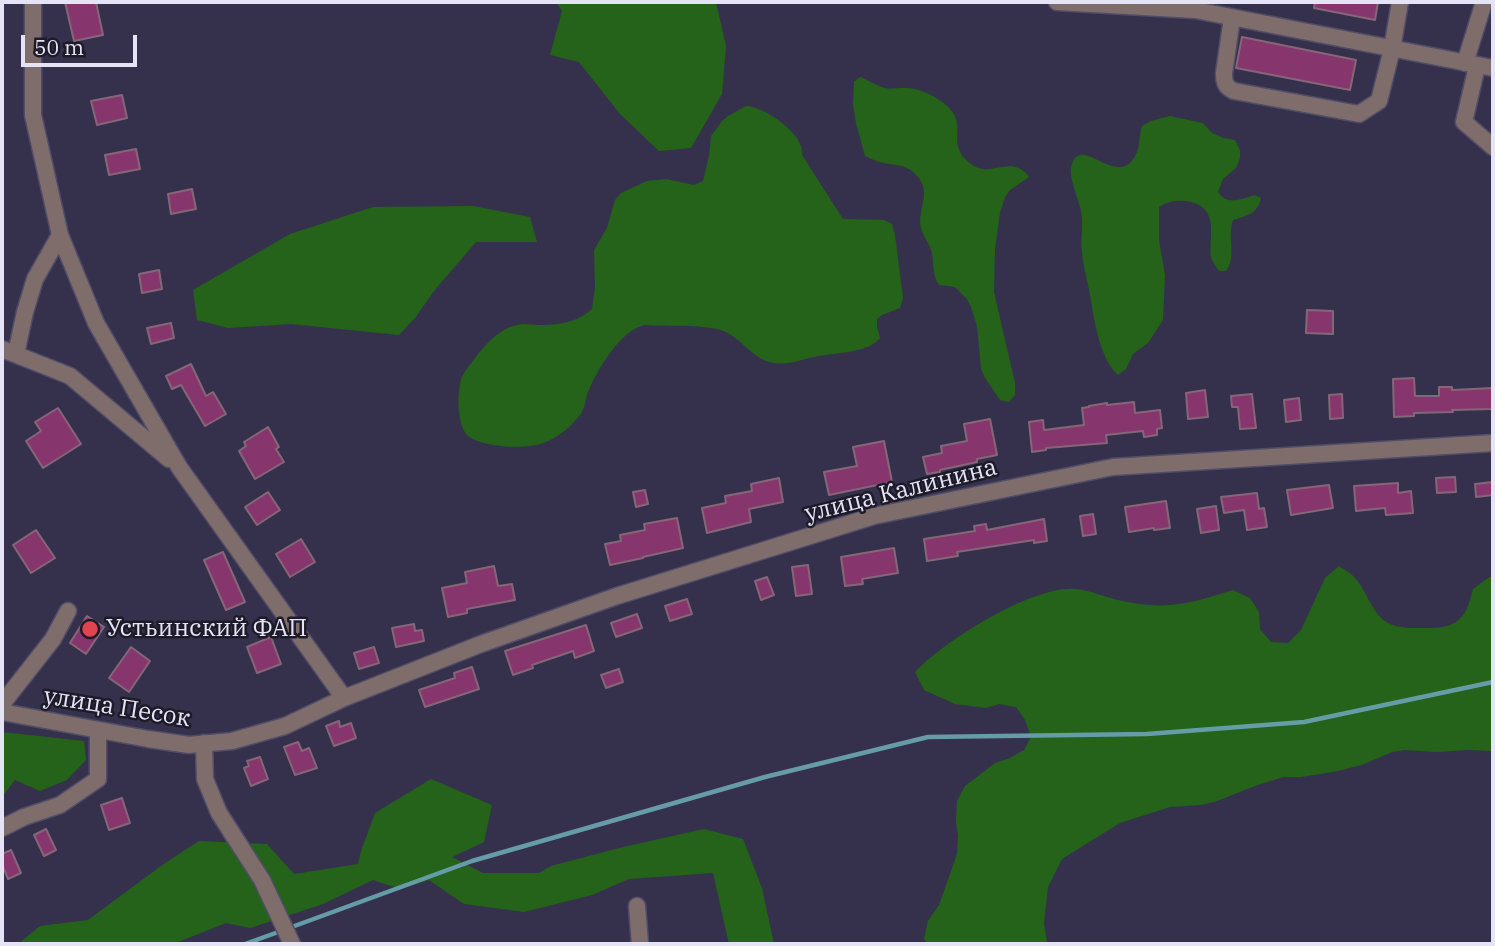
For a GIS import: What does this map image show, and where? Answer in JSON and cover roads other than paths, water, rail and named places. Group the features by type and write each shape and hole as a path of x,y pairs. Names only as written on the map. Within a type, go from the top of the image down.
{"street":[{"path":"33,2 33,114 60,235 96,323 179,467 344,698"},
{"path":"1057,2 1195,10 1493,68"},
{"path":"1232,18 1224,73 1227,88 1359,114 1379,101 1400,2"},
{"path":"1484,2 1471,64 1464,122 1493,146"},
{"path":"60,235 35,279 9,352 70,376 179,467"},
{"name":"улица Калинина","path":"344,698 481,644 617,596 874,516 1113,467 1493,443"},
{"path":"2,704 52,639 68,611"},
{"name":"улица Песок","path":"2,712 158,741 205,744 232,741 285,726 344,698"},
{"path":"2,828 24,817 60,805 97,779 98,731"},
{"path":"205,744 205,779 219,813 262,880 292,944"},
{"path":"637,906 640,944"}],"waterway":[{"path":"289,928 472,861 765,777 928,737 1147,734 1304,722 1493,682"},
{"path":"245,944 281,931"}],"place":[{"name":"Устьинский ФАП","path":"90,629"}]}
